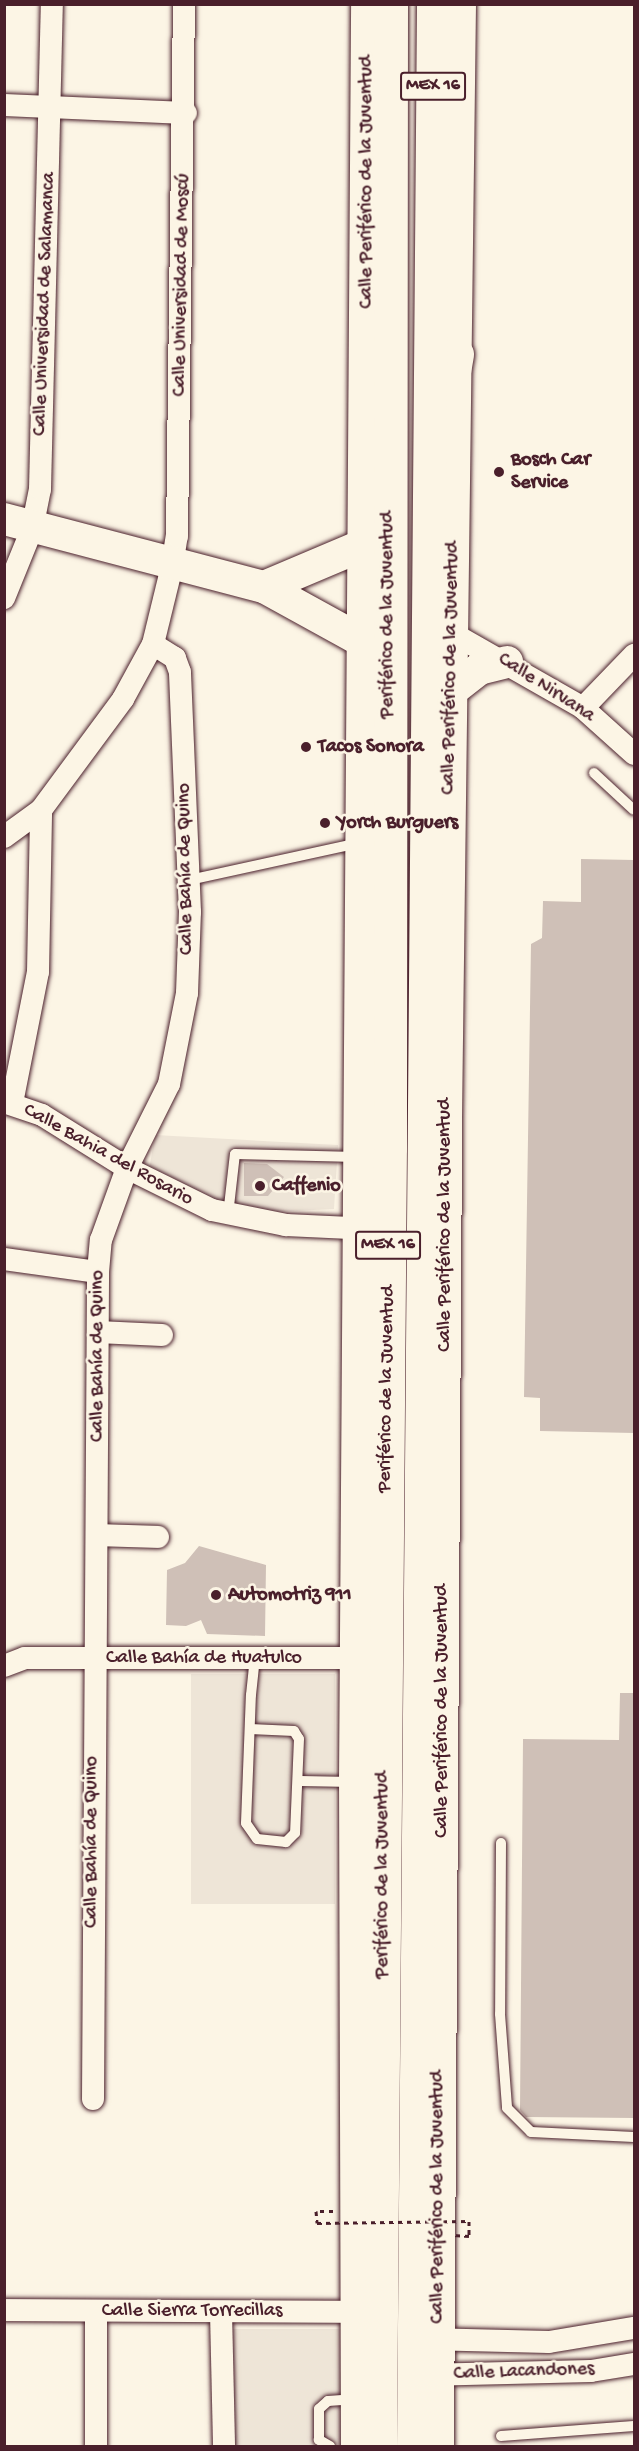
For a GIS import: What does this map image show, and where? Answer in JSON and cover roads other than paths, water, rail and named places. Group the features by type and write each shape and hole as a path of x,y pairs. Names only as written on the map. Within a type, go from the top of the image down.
{"highway":[{"name":"Periférico de la Juventud","path":"380,2446 367,2312 377,544 388,428 391,4"},
{"name":"Periférico de la Juventud","path":"413,2446 424,2375 425,2339 428,532 434,168 433,4"},
{"path":"366,326 388,428"},
{"path":"428,532 456,354"}],"main road":[{"name":"Calle Periférico de la Juventud","path":"368,4 366,326 377,544"},
{"name":"Calle Periférico de la Juventud","path":"425,2339 460,4"},
{"path":"18,524 172,566 264,587 376,644 363,842 360,1157 374,1229"},
{"path":"264,587 377,544"},
{"path":"450,692 479,669 507,662"},
{"path":"357,2446 356,2399 367,2312 355,1782 370,1658"},
{"path":"424,2375 438,2446"}],"street":[{"name":"Calle Universidad de Salamanca","path":"4,598 18,524 40,489 52,4"},
{"name":"Calle Universidad de Moscú","path":"4,837 41,810 80,764 153,644 172,566 186,113 184,4"},
{"path":"4,105 186,113"},
{"name":"Calle Nirvana","path":"450,632 507,662 583,708 634,754"},
{"name":"Calle Bahía de Quino","path":"93,2098 92,1659 98,1535 98,1272 101,1240 127,1168 155,1120 182,1041 189,880 179,665 170,651 153,644"},
{"path":"583,708 634,655"},
{"path":"8,1103 38,972 41,810"},
{"name":"Calle Bahia del Rosario","path":"8,1103 127,1168 228,1215 374,1229"},
{"path":"4,1259 98,1272"},
{"path":"98,1332 162,1335"},
{"path":"98,1535 158,1537"},
{"name":"Calle Bahía de Huatulco","path":"4,1648 15,1662 255,1657 370,1658"},
{"name":"Calle Sierra Torrecillas","path":"4,2310 367,2312"},
{"path":"96,2311 96,2446"},
{"path":"221,2312 224,2446"},
{"path":"629,2331 633,2366"},
{"name":"Calle Lacandones","path":"425,2339 549,2342 629,2331"},
{"name":"Calle Lacandones","path":"424,2375 633,2366"}],"lane":[{"path":"594,773 634,810"},
{"path":"189,880 363,842"},
{"path":"228,1215 235,1154 360,1157"},
{"path":"250,1729 294,1731 299,1739 300,1781 291,1839 269,1842 250,1835 246,1823 250,1729 255,1657"},
{"path":"300,1781 355,1782"},
{"path":"501,1844 500,2014 507,2108 531,2132 634,2137"},
{"path":"330,2446 319,2439 319,2409 328,2401 356,2399"},
{"path":"501,2436 634,2426"}],"place":[{"name":"Bosch Car Service","path":"499,472"},
{"name":"Tacos Sonora","path":"306,747"},
{"name":"Yorch Burguers","path":"325,823"},
{"name":"Caffenio","path":"260,1186"},
{"name":"Automotriz 911","path":"216,1595"}]}
